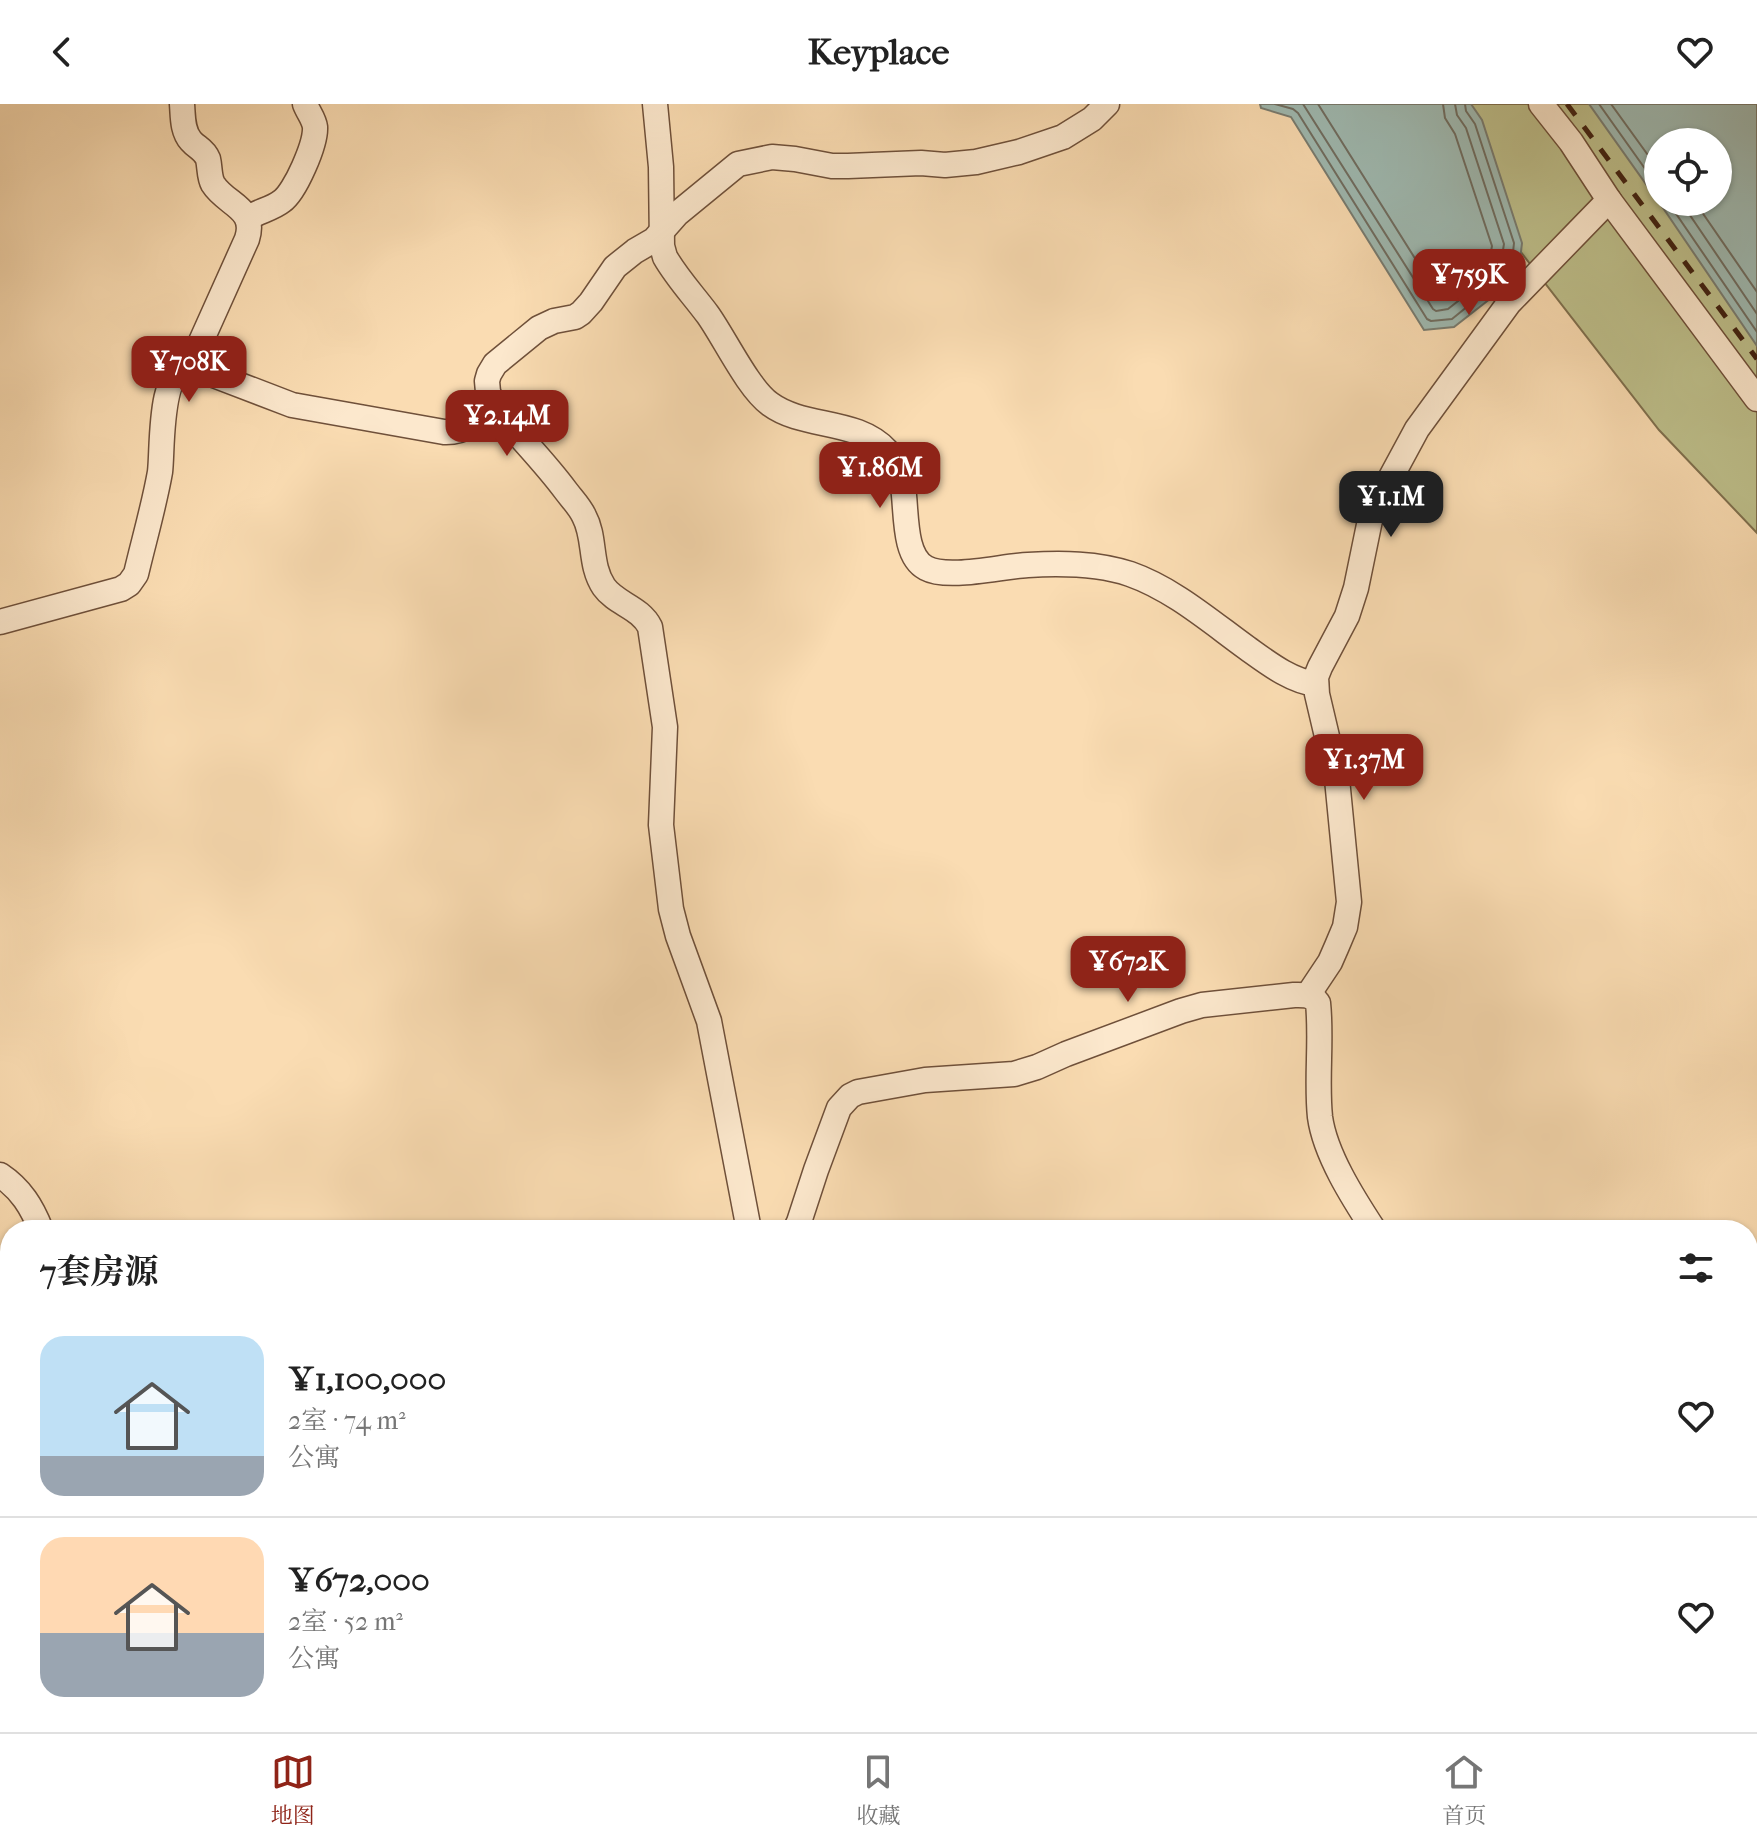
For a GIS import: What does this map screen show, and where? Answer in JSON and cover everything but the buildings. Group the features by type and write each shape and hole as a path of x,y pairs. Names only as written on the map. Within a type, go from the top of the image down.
{"street":[{"path":"182,104 185,130 190,140 207,156 213,184 248,218 250,230 190,366"},
{"path":"248,218 278,205 290,194 315,135 305,104"},
{"path":"655,104 661,167 662,249 669,265 770,404 787,413 862,434 889,454 899,470 908,535 921,566 946,573 1059,563 1130,575 1155,585 1195,610 1296,679 1316,684"},
{"path":"747,1220 709,1021 671,909 661,825 665,727 650,627 641,614 615,597 601,583 583,513 494,406 488,392 489,374 495,364 539,328 581,313 615,267 654,240 677,214 738,164 772,157 832,166 976,162 1063,137 1092,119 1107,104"},
{"path":"1541,104 1757,399"},
{"path":"1308,995 1337,946 1345,927 1349,902 1337,779 1316,684 1320,667 1343,625 1356,588 1370,520 1417,429 1509,303 1609,200"},
{"path":"0,622 121,589 133,579 159,473 167,396 180,369 185,366 292,405 444,432 467,427 483,418 494,406"},
{"path":"800,1220 839,1108 858,1092 925,1080 1014,1074 1181,1011 1223,1003 1308,995 1318,1003 1321,1118 1327,1144 1368,1220"},
{"path":"0,1175 18,1190 32,1207 37,1220"}],"green space":[{"path":"1406,104 1757,104 1757,533 1659,430"}],"water":[{"path":"1260,104 1471,104 1482,120 1522,243 1518,277 1454,327 1424,330 1291,117 1261,108"},
{"path":"1589,104 1757,104 1757,346 1669,216 1732,216 1732,128 1644,128 1644,181"}],"railway":[{"path":"1567,104 1757,359"}]}
